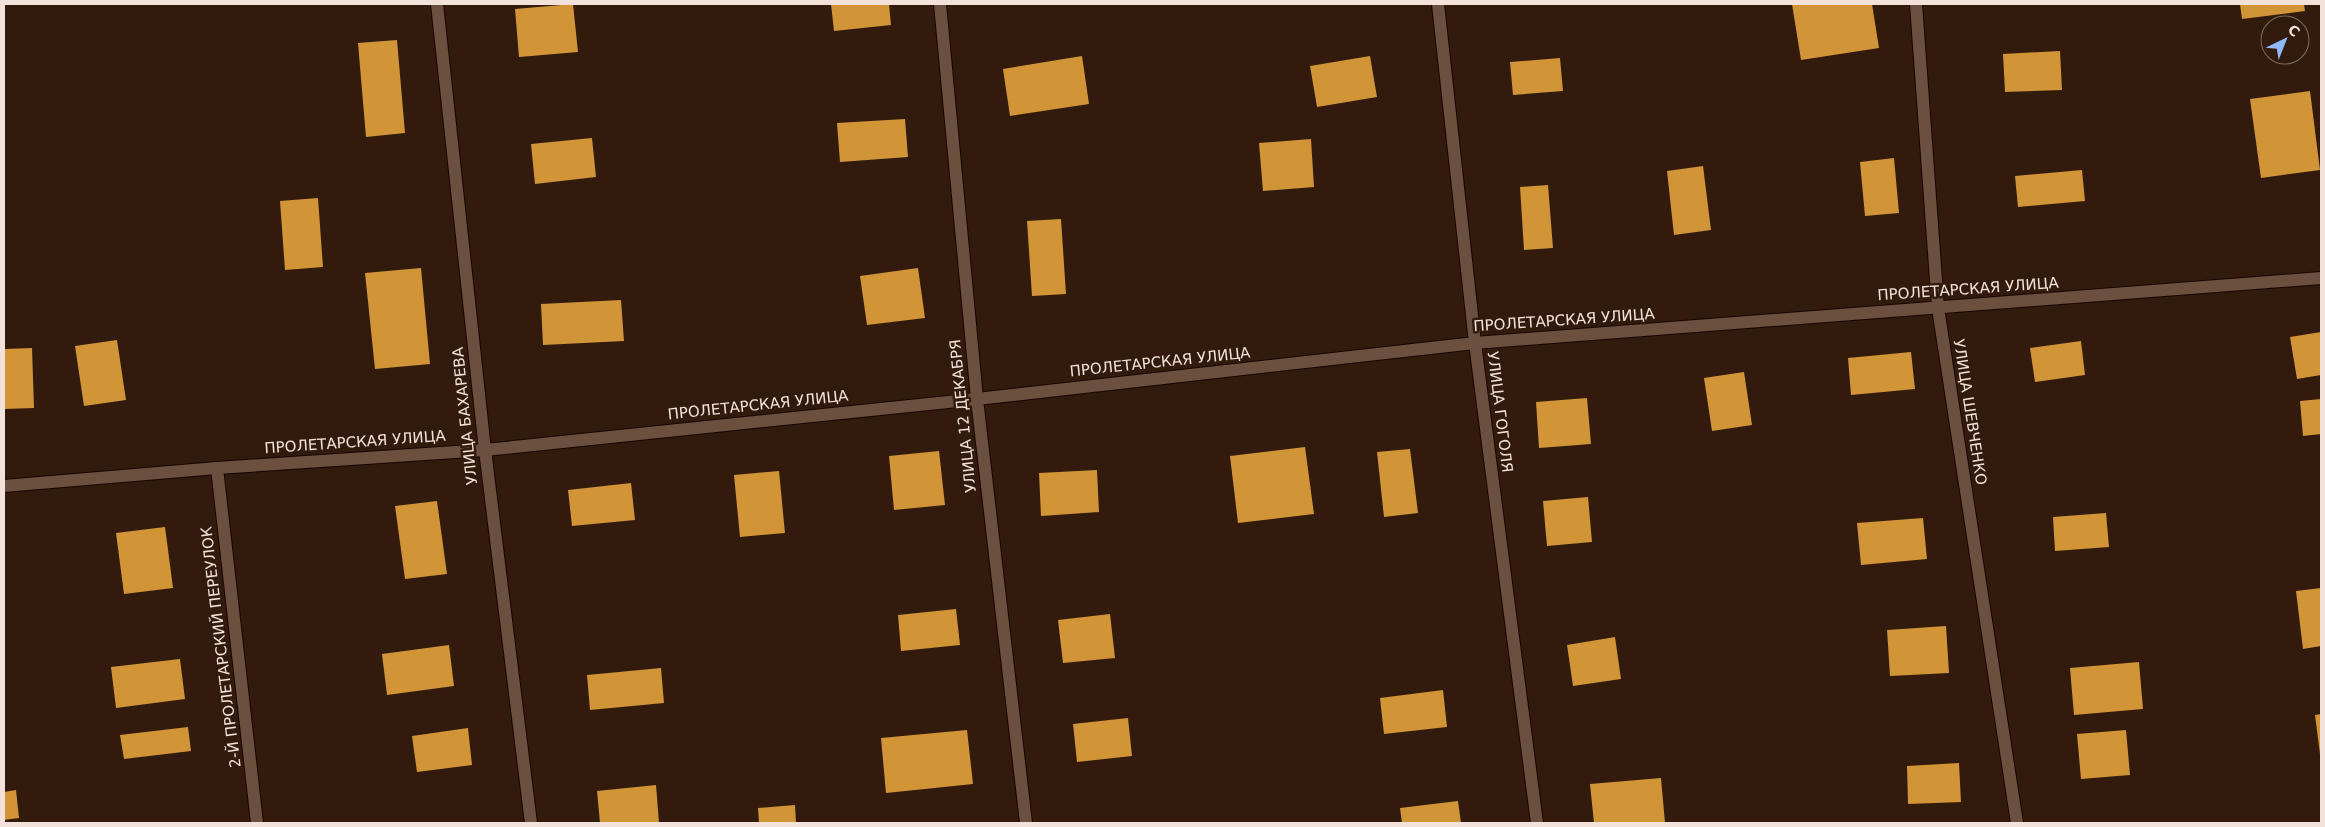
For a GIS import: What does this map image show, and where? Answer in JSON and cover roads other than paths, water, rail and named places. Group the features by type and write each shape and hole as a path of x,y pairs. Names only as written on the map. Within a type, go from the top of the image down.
{"street":[{"name":"УЛИЦА БАХАРЕВА","path":"437,4 485,450 531,823"},
{"name":"УЛИЦА 12 ДЕКАБРЯ","path":"940,4 977,399 1026,823"},
{"name":"УЛИЦА ГОГОЛЯ","path":"1438,4 1475,343 1537,823"},
{"name":"УЛИЦА ШЕВЧЕНКО","path":"1916,4 1938,308 2017,823"},
{"name":"ПРОЛЕТАРСКАЯ УЛИЦА","path":"4,486 217,468 485,450 977,399 1475,343 2321,278"},
{"name":"2-Й ПРОЛЕТАРСКИЙ ПЕРЕУЛОК","path":"217,468 257,823"}]}
